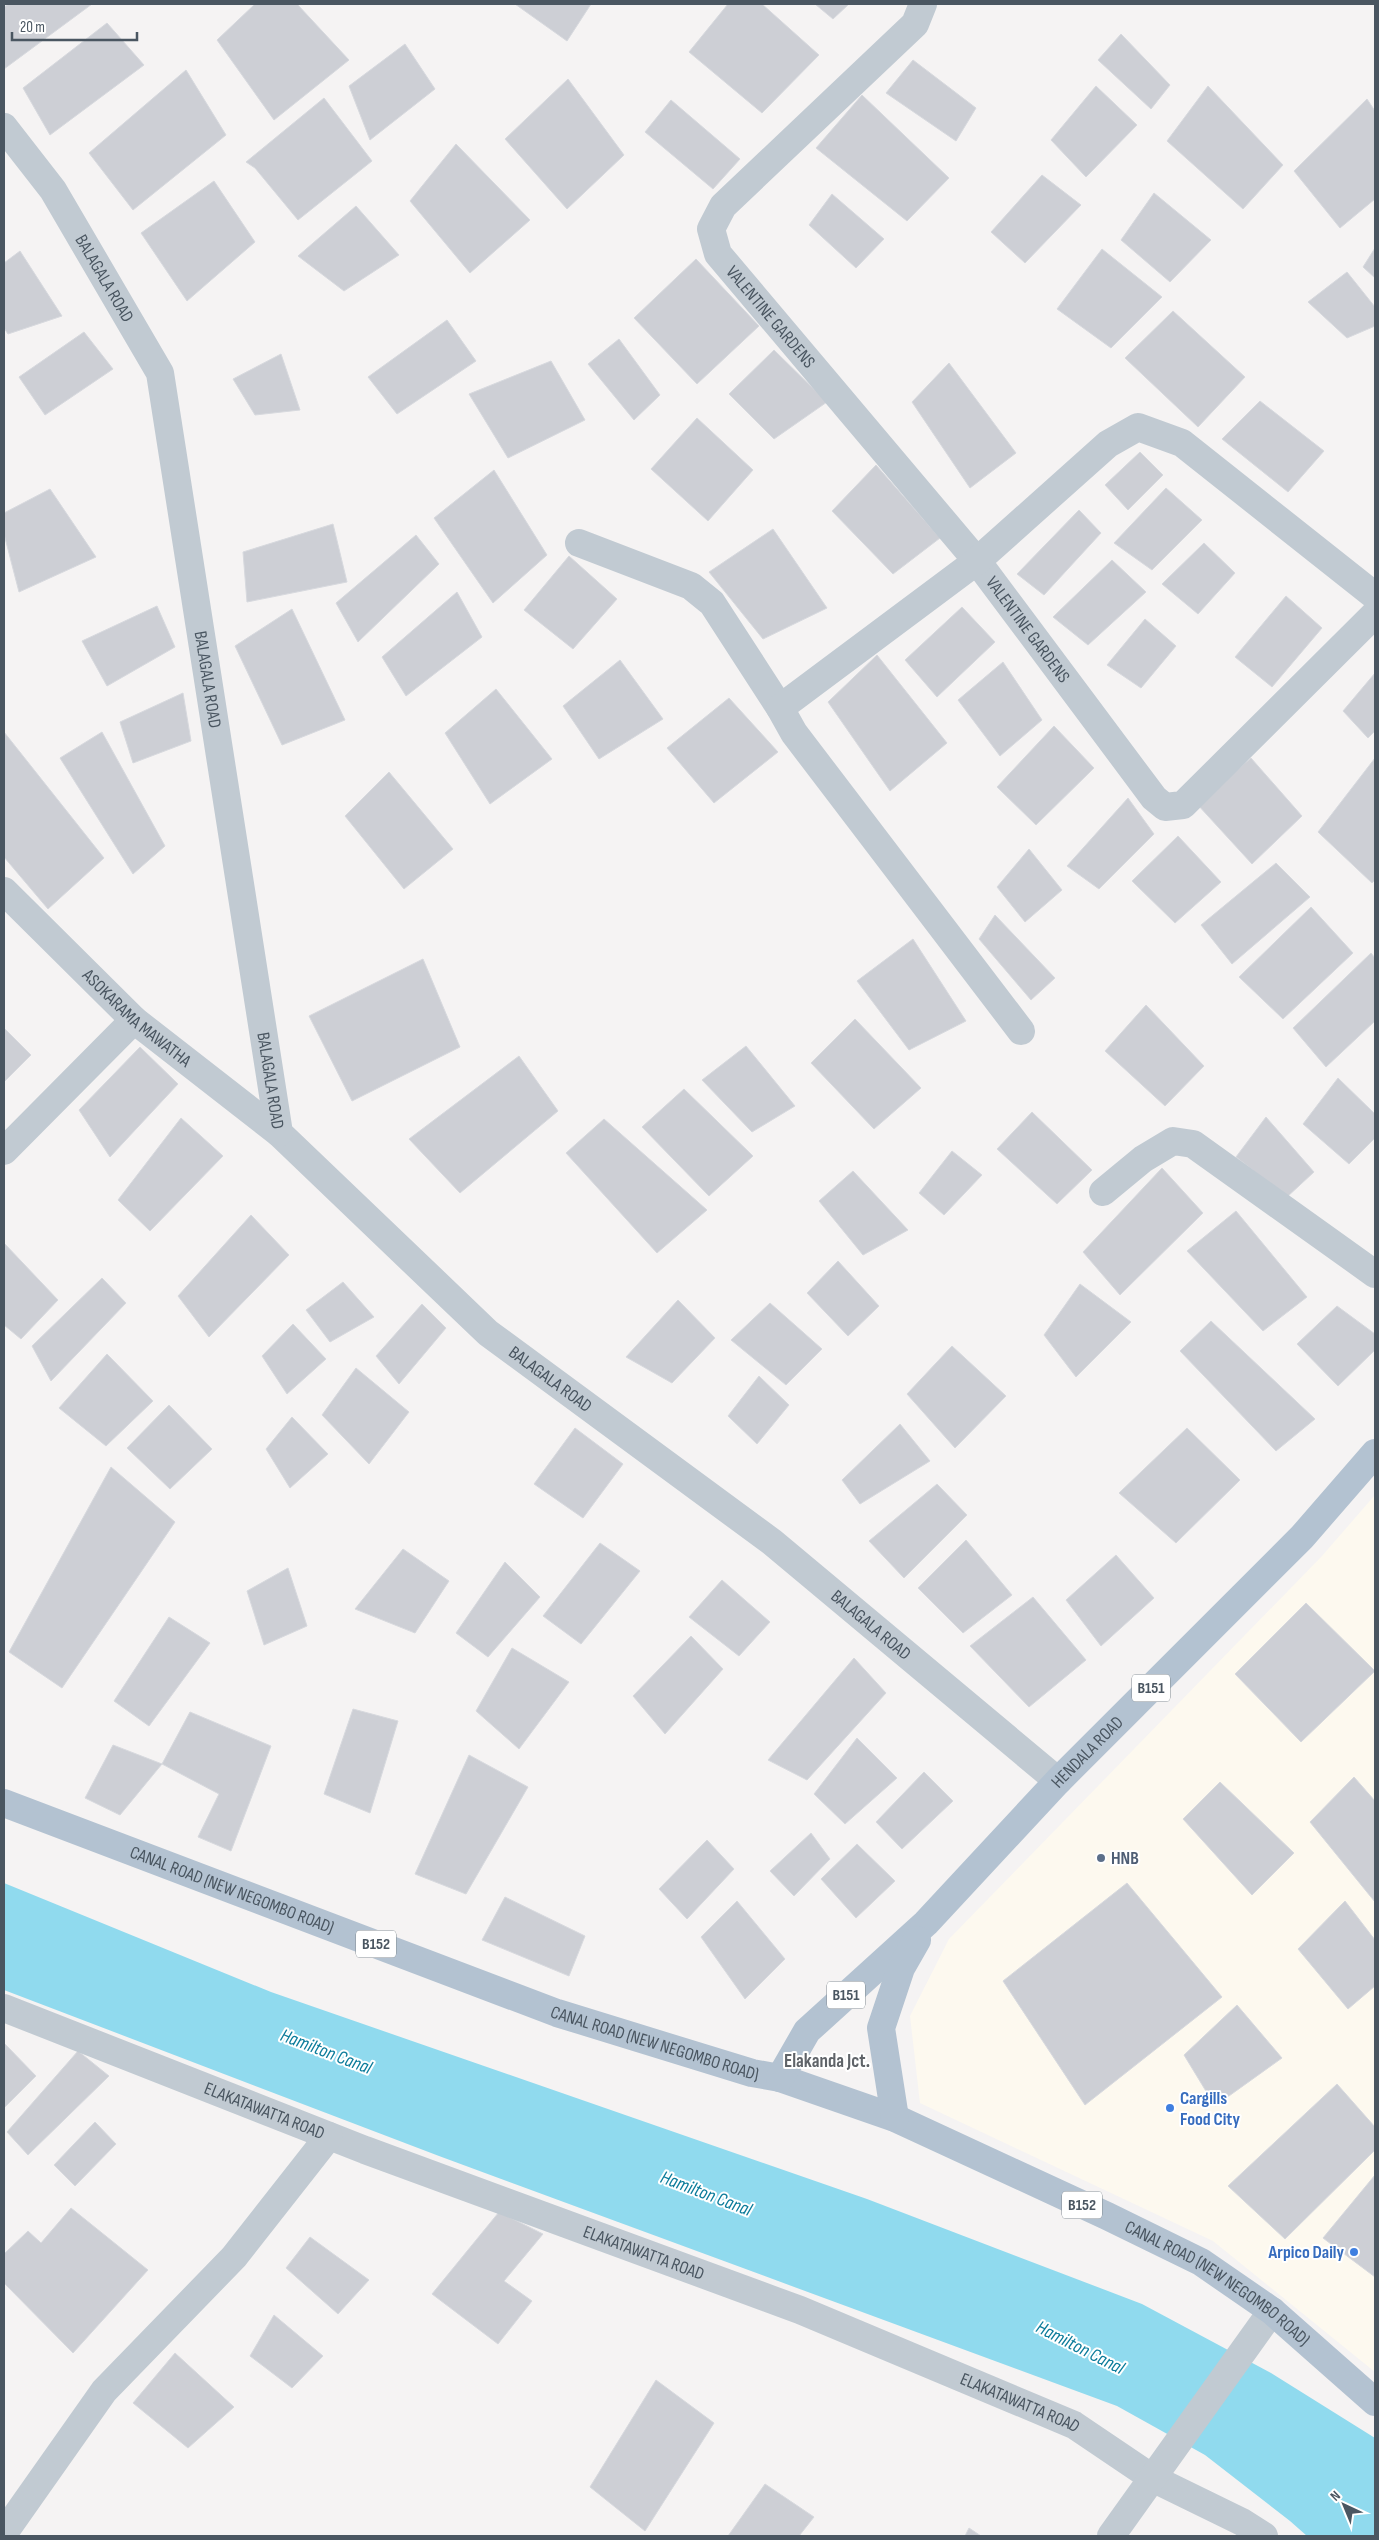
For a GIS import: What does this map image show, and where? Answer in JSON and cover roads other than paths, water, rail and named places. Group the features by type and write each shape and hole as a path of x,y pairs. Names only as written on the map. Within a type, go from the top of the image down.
{"main road":[{"name":"HENDALA ROAD","path":"780,2078 807,2030 926,1923 1058,1781 1302,1537 1375,1453"},
{"name":"CANAL ROAD (NEW NEGOMBO ROAD)","path":"4,1803 557,2013 752,2073 780,2078 895,2118 1107,2216 1201,2262 1272,2311 1375,2402"},
{"name":"HENDALA ROAD","path":"895,2118 881,2028 901,1968 926,1923"}],"street":[{"name":"VALENTINE GARDENS","path":"923,4 916,24 723,206 710,230 718,254 977,560 1154,798 1164,807 1183,805 1375,614"},
{"name":"BALAGALA ROAD","path":"4,127 53,190 160,373 279,1133 488,1333 772,1542 1058,1781"},
{"path":"780,708 977,560 1108,444 1138,427 1182,443 1375,596"},
{"path":"579,543 691,586 712,603 794,733 1021,1031"},
{"name":"ASOKARAMA MAWATHA","path":"4,891 134,1020 279,1133"},
{"path":"4,1151 134,1020"},
{"path":"1103,1192 1143,1159 1174,1141 1193,1144 1375,1274"},
{"name":"ELAKATAWATTA ROAD","path":"4,2008 329,2136 800,2310 1074,2424 1154,2479 1242,2522 1264,2536"},
{"path":"4,2533 104,2391 234,2257 329,2136"},
{"path":"1111,2536 1173,2453 1272,2311"}],"water":[{"name":"Hamilton Canal","path":"4,1883 271,1992 867,2199 1142,2304 1271,2373 1375,2438 1375,2536 1307,2536 1205,2455 1117,2406 439,2156 4,1990"}],"place":[{"name":"HNB","path":"1101,1858"},
{"name":"Cargills Food City","path":"1170,2108"},
{"name":"Arpico Daily","path":"1354,2252"}],"district":[{"name":"Elakanda Jct.","path":"827,2061"}]}
